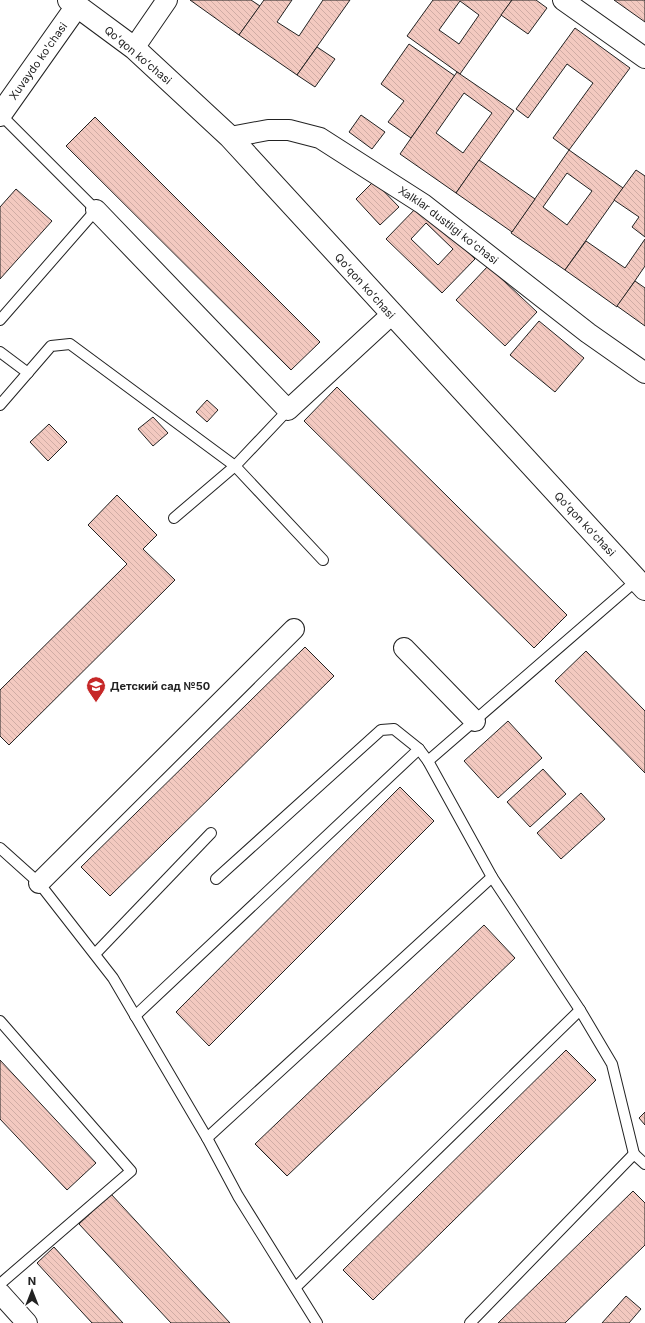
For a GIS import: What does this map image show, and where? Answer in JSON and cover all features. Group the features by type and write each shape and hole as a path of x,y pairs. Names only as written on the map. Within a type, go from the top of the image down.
{"street":[{"path":"134,48 167,0"},
{"path":"563,0 645,58"},
{"name":"Qoʻqon koʻchasi","path":"73,3 134,48 230,137 391,314 641,584"},
{"name":"Xuvaydo ko'chasi","path":"0,115 73,3"},
{"name":"Xalklar dustligi ko'chasi","path":"230,137 268,130 289,130 320,138 423,204 588,333 645,373"},
{"path":"96,210 288,410 391,314"},
{"path":"39,883 294,629"},
{"path":"404,648 475,721"},
{"path":"0,1293 27,1323"}],"lane":[{"path":"0,115 96,210 0,320"},
{"path":"0,405 51,346 70,344 235,466 323,560"},
{"path":"0,352 28,373"},
{"path":"174,518 235,466 288,410"},
{"path":"428,761 641,584"},
{"path":"216,879 381,730 394,729 419,749 428,761 492,877 580,1010 612,1064 634,1154 645,1164"},
{"path":"135,1016 419,749"},
{"path":"95,954 212,833"},
{"path":"0,848 39,883 113,978 207,1138 238,1196 296,1286 317,1323"},
{"path":"207,1138 492,877"},
{"path":"296,1286 580,1010"},
{"path":"0,1021 131,1171 0,1284"},
{"path":"470,1323 634,1154"}],"building":[{"path":"190,0 251,0 260,6 239,35"},
{"path":"264,0 292,0 277,22 299,36 323,0 350,0 297,75 239,35"},
{"path":"433,0 512,0 460,74 407,36","holes":["460,1 479,15 459,44 439,30"]},
{"path":"512,0 536,0 547,8 528,34 501,15"},
{"path":"614,0 645,0 645,22"},
{"path":"575,28 630,68 569,150 553,138 593,83 567,64 528,118 516,109"},
{"path":"409,44 455,76 411,138 388,122 404,101 381,84"},
{"path":"317,47 335,59 315,87 297,75"},
{"path":"457,72 514,111 456,193 400,154","holes":["464,93 492,113 463,153 436,133"]},
{"path":"361,115 385,132 372,149 349,132"},
{"path":"95,117 320,342 291,370 66,146"},
{"path":"569,150 623,188 565,270 511,233","holes":["567,173 592,191 567,225 543,207"]},
{"path":"479,160 535,199 512,232 456,193"},
{"path":"636,170 645,176 645,237 632,227 639,217 614,200"},
{"path":"374,181 399,207 380,225 356,199"},
{"path":"16,189 52,221 0,279 0,207"},
{"path":"419,205 475,259 442,293 386,239","holes":["426,223 453,249 438,265 411,239"]},
{"path":"645,239 645,266 617,307 565,270 586,241 625,268"},
{"path":"488,266 537,312 505,346 456,300"},
{"path":"635,281 645,288 645,326 617,306"},
{"path":"539,321 584,358 555,392 510,355"},
{"path":"337,387 567,615 534,648 304,421"},
{"path":"207,400 218,410 207,422 196,412"},
{"path":"153,417 168,433 153,446 138,429"},
{"path":"49,424 67,442 48,461 30,442"},
{"path":"117,495 157,535 143,549 175,580 9,745 0,736 0,690 127,564 88,525"},
{"path":"305,647 334,676 110,896 81,867"},
{"path":"586,651 645,711 645,773 555,681"},
{"path":"508,721 542,758 498,798 464,761"},
{"path":"543,769 566,794 530,827 507,802"},
{"path":"400,787 434,821 209,1046 176,1012"},
{"path":"581,793 605,819 561,859 537,833"},
{"path":"484,925 515,958 287,1176 255,1144"},
{"path":"566,1050 596,1080 373,1300 343,1270"},
{"path":"0,1060 96,1163 67,1190 0,1119"},
{"path":"645,1112 645,1125 639,1118"},
{"path":"633,1191 645,1203 645,1245 565,1323 498,1323"},
{"path":"111,1194 230,1323 171,1323 79,1224"},
{"path":"54,1247 123,1323 92,1323 37,1263"},
{"path":"626,1296 641,1309 629,1323 602,1323"}],"place":[{"name":"Детский сад №50","path":"96,703"}]}
